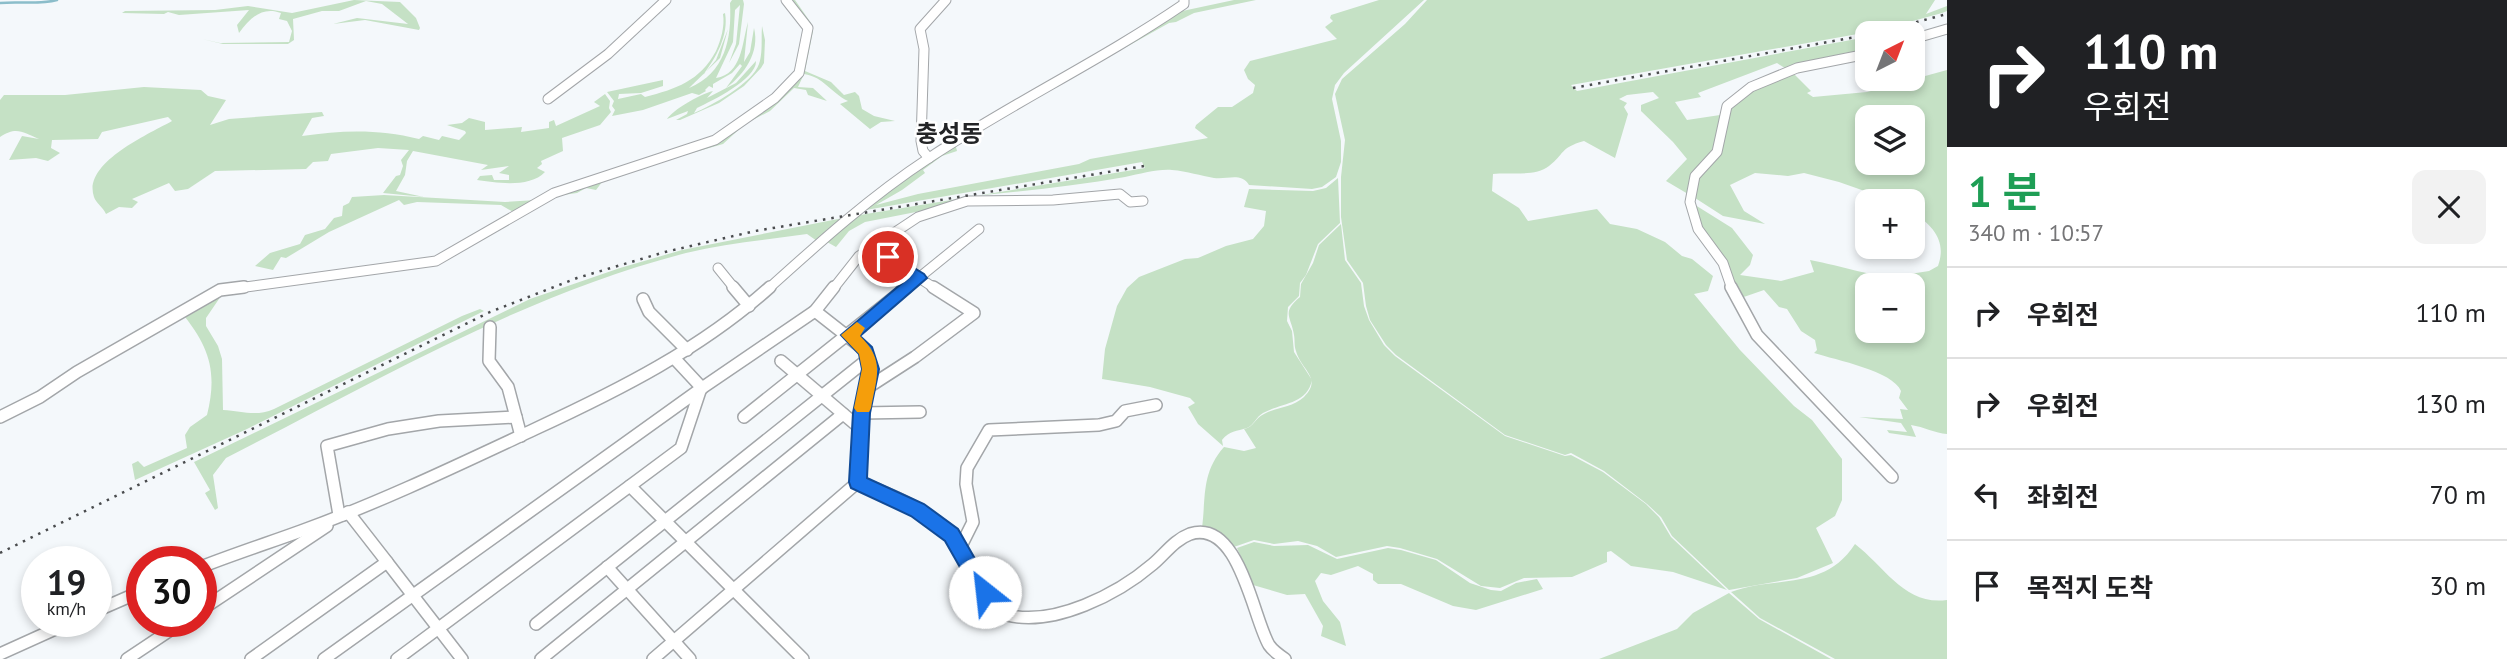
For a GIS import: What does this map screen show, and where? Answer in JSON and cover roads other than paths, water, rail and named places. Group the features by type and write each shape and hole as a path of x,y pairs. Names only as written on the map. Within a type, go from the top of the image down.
{"street":[{"path":"548,99 608,54 666,0"},
{"path":"0,417 40,397 77,372 219,290 436,261 554,193 715,141 775,98 799,73 808,28 786,0"},
{"path":"929,158 923,151 921,141 924,49 920,29 946,0"},
{"path":"217,561 343,514 521,436 675,359 749,306 852,213 929,158 1033,94 1146,30 1184,4 1184,0"},
{"path":"1925,35 1947,29"},
{"path":"1855,56 1797,68 1751,87 1727,106 1717,152 1695,176 1690,202 1698,229 1723,263 1734,295 1756,335 1892,477"},
{"path":"324,659 702,388 815,311 859,256 918,217 967,201 1053,201 1120,194 1130,202 1143,201"},
{"path":"744,416 979,229"},
{"path":"867,388 915,357 974,313 872,247"},
{"path":"718,268 749,306"},
{"path":"643,299 649,312 687,350"},
{"path":"653,659 858,482 862,413 871,369 866,351 815,311"},
{"path":"490,327 489,361 508,387 521,436"},
{"path":"675,359 702,388"},
{"path":"536,624 868,359"},
{"path":"781,360 861,429"},
{"path":"397,659 681,448 702,388"},
{"path":"960,548 973,522 966,484 967,468 989,430 1099,425 1116,421 1125,411 1156,405"},
{"path":"862,413 920,412"},
{"path":"541,659 843,414"},
{"path":"462,659 387,562 343,514 330,475 327,446 388,429 439,421 516,417"},
{"path":"858,482 917,510 951,535 994,609 1005,615 1080,609 1152,566 1178,541 1188,535 1205,534 1219,540 1237,558 1270,647 1285,659"},
{"path":"630,486 803,659"},
{"path":"217,599 343,514"},
{"path":"251,659 387,562"},
{"path":"607,566 690,659"},
{"path":"0,654 38,637"},
{"path":"127,659 160,637"}],"waterway":[{"path":"0,3 57,0"}],"railway":[{"path":"1920,21 1947,14"},
{"path":"1573,88 1855,37"},
{"path":"0,553 490,312 577,278 665,252 755,231 1144,166"}],"district":[{"name":"충성동","path":"949,133"}]}
